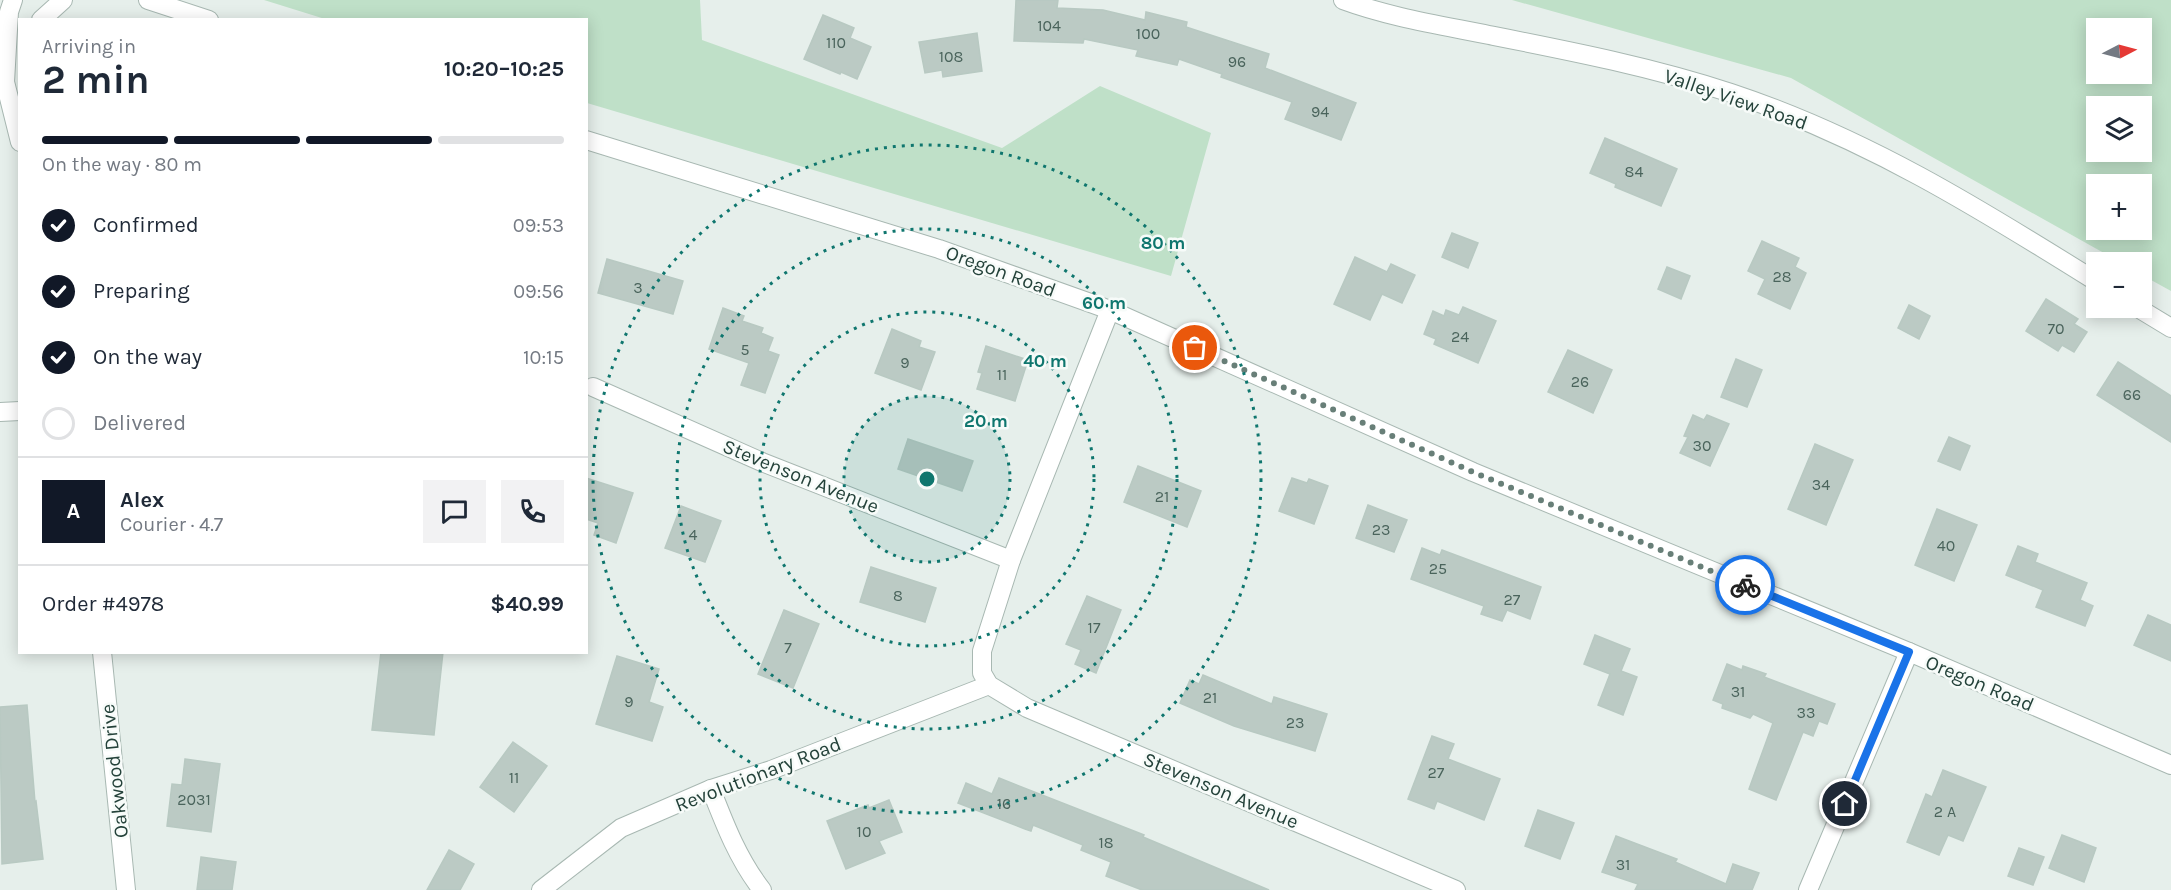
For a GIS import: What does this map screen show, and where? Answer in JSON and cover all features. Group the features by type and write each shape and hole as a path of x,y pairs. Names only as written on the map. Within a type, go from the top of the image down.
{"street":[{"path":"13,0 9,12 3,75 18,134"},
{"path":"43,18 63,0"},
{"path":"148,0 203,18"},
{"name":"Valley View Road","path":"1343,0 1434,24 1605,58 1731,93 1842,136 1914,172 1981,209 2086,275"},
{"path":"3,75 18,55"},
{"name":"Oregon Road","path":"588,141 939,249 1110,310 1473,472 1909,652 2171,765"},
{"path":"989,685 982,673 982,651 1011,560 1110,310"},
{"path":"2152,316 2171,328"},
{"name":"Stevenson Avenue","path":"593,387 762,462 1011,560"},
{"path":"0,412 18,411"},
{"path":"1808,890 1909,652"},
{"name":"Oakwood Drive","path":"102,654 126,890"},
{"name":"Stevenson Avenue","path":"989,685 1027,708 1456,890"},
{"name":"Revolutionary Road","path":"541,890 621,828 711,789 771,770 989,685"},
{"path":"711,789 729,835 749,873 762,890"}],"green space":[{"path":"264,0 700,0 702,40 1002,148 1100,86 1211,133 1171,276 588,103 588,18 322,18"},
{"path":"1512,0 2171,0 2171,291 2152,281 2152,252 2102,252 1791,78"}],"building":[{"path":"1016,0 1058,0 1057,8 1103,10 1145,20 1146,12 1187,22 1186,27 1269,54 1265,68 1356,103 1341,140 1285,119 1292,102 1221,77 1222,74 1179,59 1177,65 1136,56 1138,50 1084,39 1083,43 1014,41"},
{"path":"823,15 854,28 850,38 871,47 857,79 804,59"},
{"path":"977,33 982,71 943,77 942,70 925,73 919,42"},
{"path":"1605,138 1677,169 1661,206 1615,187 1616,184 1590,173"},
{"path":"1452,233 1478,243 1468,268 1442,257"},
{"path":"1762,241 1799,258 1795,267 1806,273 1790,309 1758,294 1765,279 1748,271"},
{"path":"1355,257 1387,272 1391,264 1415,275 1402,303 1382,294 1370,320 1334,304"},
{"path":"607,259 683,281 673,314 598,293"},
{"path":"1667,267 1690,276 1681,299 1658,289"},
{"path":"2046,299 2078,319 2074,324 2087,332 2074,352 2062,345 2058,351 2026,331"},
{"path":"1909,305 1930,316 1919,339 1898,328"},
{"path":"1463,307 1496,321 1478,363 1434,344 1436,339 1424,334 1433,311 1444,316 1446,310 1459,315"},
{"path":"723,308 744,316 742,321 763,328 761,333 773,338 768,351 779,355 765,393 741,385 749,363 709,349"},
{"path":"892,329 921,341 919,347 935,352 921,390 875,373"},
{"path":"986,346 1028,360 1015,401 977,389 982,373 978,372"},
{"path":"1568,350 1612,370 1593,413 1548,392"},
{"path":"1736,359 1762,370 1747,407 1721,397"},
{"path":"2118,362 2171,396 2171,442 2097,395"},
{"path":"1693,415 1704,420 1707,415 1729,424 1710,466 1680,453 1688,437 1684,436"},
{"path":"1949,437 1970,446 1960,470 1938,461"},
{"path":"908,439 973,461 962,491 898,469"},
{"path":"1815,444 1853,460 1826,525 1788,509"},
{"path":"1138,466 1201,491 1187,527 1124,502"},
{"path":"1292,478 1307,483 1309,479 1328,486 1314,524 1279,511"},
{"path":"588,479 633,493 616,543 594,535 598,523 588,520"},
{"path":"1368,505 1407,520 1394,552 1356,538"},
{"path":"681,506 721,521 705,562 665,548"},
{"path":"1937,509 1977,525 1954,581 1915,565"},
{"path":"2018,546 2038,554 2035,562 2087,583 2080,600 2093,606 2085,626 2036,607 2043,590 2006,575"},
{"path":"1422,548 1440,555 1442,550 1541,587 1530,619 1507,610 1502,621 1481,614 1484,606 1411,579"},
{"path":"871,567 936,588 925,622 860,602"},
{"path":"1087,596 1121,610 1096,673 1075,664 1081,650 1066,644"},
{"path":"784,610 819,624 793,688 758,674"},
{"path":"2148,615 2171,625 2171,661 2134,645"},
{"path":"1595,635 1630,649 1621,671 1637,677 1623,715 1598,705 1610,674 1584,664"},
{"path":"381,654 443,654 434,735 372,730"},
{"path":"617,656 659,669 649,702 663,707 652,741 596,724"},
{"path":"1727,664 1742,670 1743,666 1766,674 1764,677 1835,704 1827,724 1819,721 1813,736 1803,732 1776,800 1749,789 1773,723 1753,714 1750,718 1722,708 1723,704 1713,700"},
{"path":"1203,675 1272,704 1274,697 1327,714 1315,751 1234,726 1180,703 1190,680 1199,684"},
{"path":"27,705 35,802 43,859 2,864 0,707"},
{"path":"1432,736 1454,744 1448,759 1500,779 1484,820 1437,801 1434,809 1408,799"},
{"path":"513,742 547,766 514,812 480,787"},
{"path":"185,759 220,764 211,832 167,826 172,784 182,785"},
{"path":"1943,770 1986,787 1963,841 1948,835 1939,855 1907,842 1926,794 1932,797"},
{"path":"999,778 1144,835 1143,837 1269,890 1142,890 1106,876 1111,862 1081,850 1083,845 1033,825 1031,831 1025,829 958,803 966,783 992,794"},
{"path":"889,800 902,832 879,841 885,853 846,869 827,821 868,805 869,808"},
{"path":"1538,810 1574,823 1560,859 1525,846"},
{"path":"2062,835 2096,848 2084,882 2049,868"},
{"path":"1616,836 1677,859 1675,862 1726,884 1733,864 1759,873 1752,890 1635,890 1638,884 1602,872"},
{"path":"2019,848 2044,857 2033,885 2008,876"},
{"path":"449,850 474,864 460,890 427,890"},
{"path":"201,857 236,862 232,890 197,890"}],"way so far":[{"path":"1195,348 1473,472 1745,585"}],"route":[{"path":"1745,585 1909,652 1845,804"}]}
